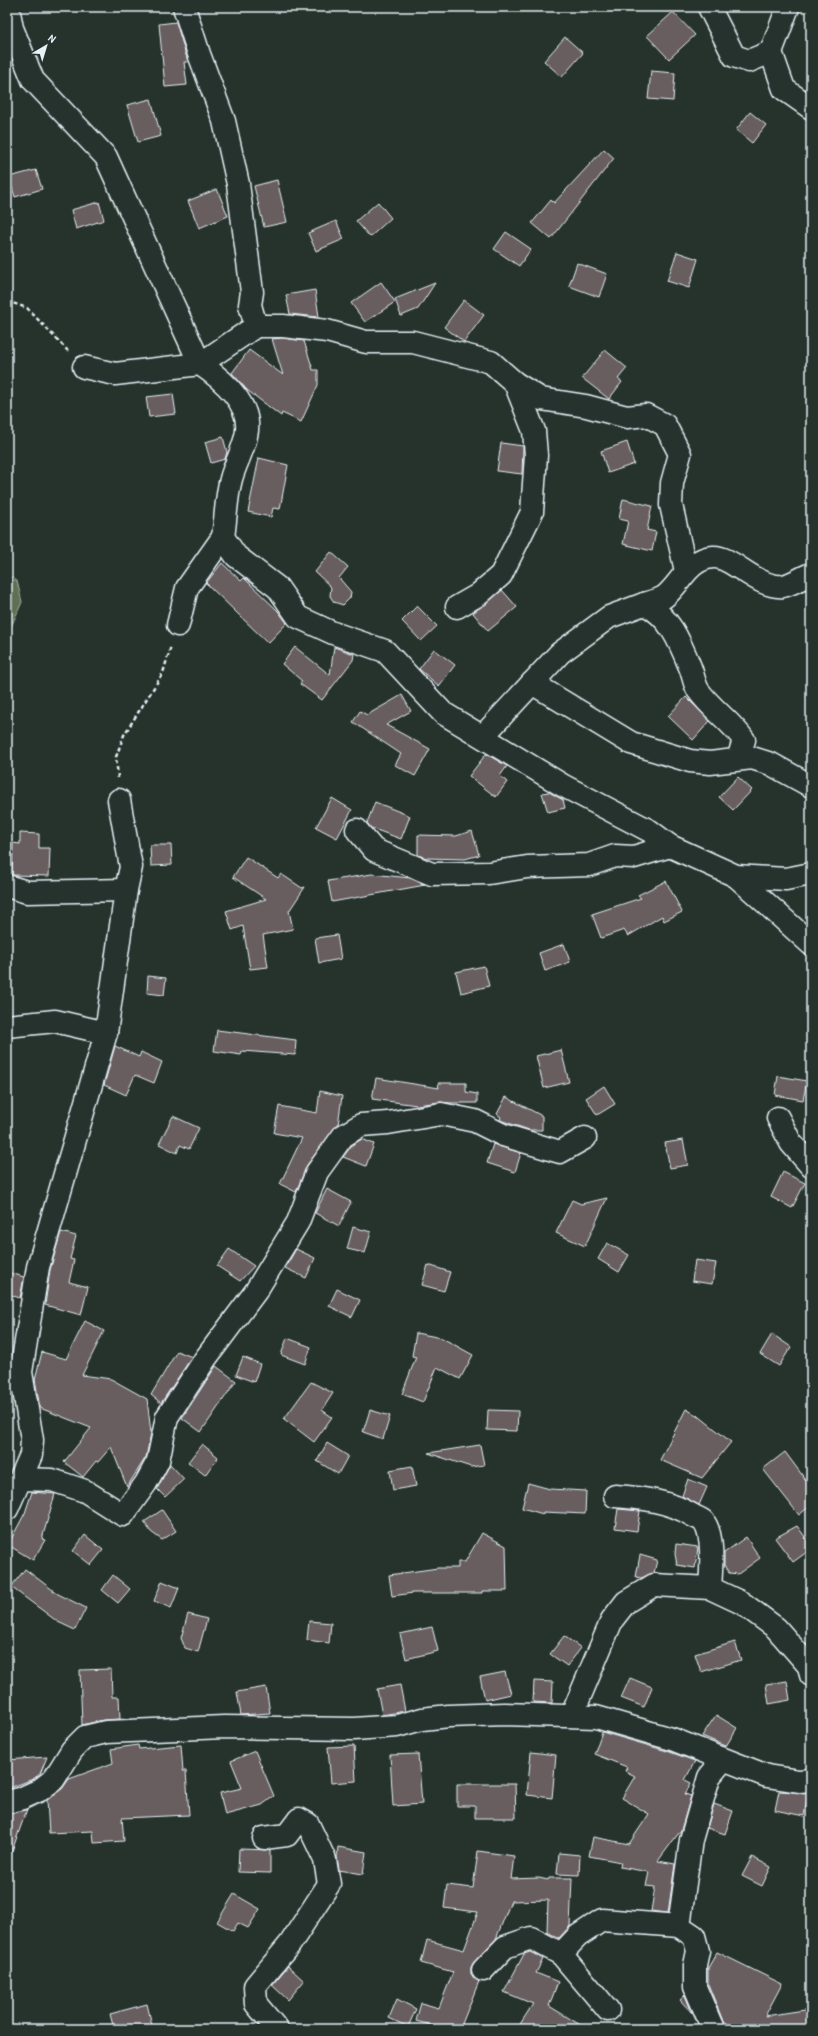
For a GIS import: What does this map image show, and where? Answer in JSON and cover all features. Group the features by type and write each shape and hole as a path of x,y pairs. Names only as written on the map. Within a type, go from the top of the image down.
{"street":[{"path":"8,7 12,28 33,80 106,157 200,364 217,375 242,404 248,424 246,435 231,480 223,536 187,588 178,624"},
{"path":"184,7 199,54 224,122 238,184 252,292 250,305 256,326"},
{"path":"709,7 734,56 749,61 771,52"},
{"path":"788,7 771,52 784,89 811,108"},
{"path":"84,367 115,374 200,364 256,326 283,326 327,331 366,342 412,342 491,362 515,383 541,399 586,406 627,417 646,415 665,425 680,454 672,484 671,506 686,572"},
{"path":"458,607 478,595 501,575 532,512 536,455 534,431 515,383"},
{"path":"223,536 236,556 278,588 298,617 333,633 385,651 443,713 562,785 650,831 670,846 736,876 811,944"},
{"path":"483,736 560,653 609,617 663,597 686,572 700,560 714,556 770,585 784,586 811,574"},
{"path":"644,604 665,618 687,661 698,689 734,726 744,740 738,758"},
{"path":"532,683 631,744 690,761 710,763 738,758 752,758 771,764 811,786"},
{"path":"7,1509 22,1479 31,1455 32,1440 21,1372 38,1267 106,1033 126,890 131,867 119,800"},
{"path":"357,830 374,850 432,874 489,873 527,867 589,865 615,856 634,857 670,846"},
{"path":"736,876 786,879 811,874"},
{"path":"7,886 27,892 126,890"},
{"path":"7,1026 55,1021 106,1033"},
{"path":"22,1479 52,1480 85,1490 123,1515 146,1484 158,1461 167,1417 206,1358 256,1291 298,1222 317,1172 343,1136 361,1125 388,1123 441,1114 475,1121 503,1135 560,1152 585,1138"},
{"path":"778,1118 792,1143 811,1166"},
{"path":"615,1496 649,1499 684,1510 703,1521 710,1536 712,1561 710,1588"},
{"path":"572,1715 612,1620 626,1602 654,1585 710,1588 742,1603 776,1628 809,1666 811,1675"},
{"path":"7,1802 20,1799 40,1790 54,1779 72,1750 86,1737 106,1732 224,1727 354,1730 397,1726 422,1719 449,1716 572,1715 596,1717 672,1740 767,1776 799,1781 811,1780"},
{"path":"679,1926 691,1840 709,1777 723,1760"},
{"path":"264,1838 287,1835 299,1819 308,1824 325,1860 329,1884 290,1944 255,1986 256,2004 277,2029"},
{"path":"561,1954 578,1936 602,1920 679,1926 694,1936 698,1951 695,1965 695,1987 713,2029"},
{"path":"484,1970 505,1947 531,1938 561,1954 608,2010"}],"path":[{"path":"7,301 27,308 84,367"},
{"path":"119,800 116,757 124,735 163,673 178,624"}],"green space":[{"path":"7,574 17,581 22,602 7,636"}],"building":[{"path":"673,12 695,35 669,59 647,36"},
{"path":"176,22 188,62 184,62 187,85 165,87 159,24"},
{"path":"565,37 583,53 562,77 544,61"},
{"path":"651,71 675,73 673,101 648,99"},
{"path":"151,99 161,136 138,142 127,105"},
{"path":"750,112 766,125 752,143 736,130"},
{"path":"604,149 614,158 551,239 532,223 551,200 554,203"},
{"path":"36,170 42,189 15,197 9,177"},
{"path":"277,180 287,222 264,227 254,186"},
{"path":"217,189 228,216 199,228 188,201"},
{"path":"99,202 104,220 76,229 71,210"},
{"path":"378,202 391,218 370,237 356,221"},
{"path":"336,221 344,239 316,251 308,233"},
{"path":"506,232 531,249 519,266 494,249"},
{"path":"677,252 698,259 689,288 667,281"},
{"path":"577,263 607,274 599,297 569,286"},
{"path":"381,282 395,302 365,322 351,303"},
{"path":"435,283 418,309 401,316 395,299"},
{"path":"315,290 319,317 290,314 286,295"},
{"path":"464,300 484,315 464,342 444,327"},
{"path":"282,338 304,341 313,370 318,370 318,385 301,422 282,413 281,416 247,390 232,373 249,350 283,375 272,339"},
{"path":"605,350 627,368 618,379 622,382 609,399 582,378"},
{"path":"173,394 176,414 149,417 146,397"},
{"path":"223,437 227,452 225,459 211,463 205,442"},
{"path":"627,442 634,464 608,473 601,451"},
{"path":"501,443 523,446 522,474 497,471"},
{"path":"259,458 288,465 280,509 273,508 271,517 248,512"},
{"path":"623,499 652,506 647,530 656,532 652,551 623,544 628,521 619,519"},
{"path":"331,552 348,567 339,578 351,592 350,598 343,605 334,602 330,596 331,587 315,572"},
{"path":"222,563 241,581 244,578 278,611 287,623 268,643 206,583"},
{"path":"502,590 517,607 488,631 473,613"},
{"path":"417,606 437,626 421,641 402,621"},
{"path":"295,647 330,675 334,647 354,654 353,660 322,700 300,684 302,681 282,664"},
{"path":"434,649 455,665 439,686 419,669"},
{"path":"402,695 411,711 386,725 430,749 415,776 395,765 401,754 353,722 360,711 367,715"},
{"path":"686,697 710,721 693,740 668,716"},
{"path":"486,754 507,766 500,776 507,782 496,797 469,776"},
{"path":"738,777 752,790 733,810 719,797"},
{"path":"549,792 563,800 565,808 548,812 542,793"},
{"path":"332,798 352,810 337,838 316,827"},
{"path":"375,802 410,816 401,839 371,828 367,823"},
{"path":"472,831 479,855 465,859 427,858 418,855 418,835 456,836"},
{"path":"20,833 39,834 39,848 50,848 49,876 12,875 13,843 20,844"},
{"path":"150,845 171,845 172,865 151,866"},
{"path":"246,857 278,878 281,874 302,888 305,887 289,911 293,929 263,935 268,967 250,969 243,926 232,930 226,911 266,899 233,877"},
{"path":"372,874 410,878 425,885 332,902 328,881"},
{"path":"666,881 682,912 664,921 662,916 628,936 624,930 601,938 592,914 641,898 638,895"},
{"path":"337,935 341,959 319,963 315,938"},
{"path":"564,944 570,962 545,971 539,953"},
{"path":"484,966 489,986 461,993 456,972"},
{"path":"148,976 166,978 164,995 147,993"},
{"path":"217,1030 296,1040 295,1055 242,1051 241,1055 214,1051"},
{"path":"115,1046 139,1057 141,1052 162,1062 154,1083 135,1075 126,1095 104,1085"},
{"path":"561,1050 569,1082 544,1088 536,1056"},
{"path":"778,1076 807,1081 803,1100 775,1095"},
{"path":"376,1078 439,1088 438,1083 466,1083 466,1092 477,1094 477,1103 439,1102 417,1105 372,1099"},
{"path":"604,1086 615,1104 597,1115 586,1098"},
{"path":"320,1091 342,1096 338,1125 307,1165 296,1192 280,1184 302,1138 274,1133 279,1106 317,1113"},
{"path":"506,1097 542,1116 542,1130 529,1130 500,1120 501,1117 497,1114"},
{"path":"173,1116 199,1128 189,1149 180,1145 177,1153 159,1144"},
{"path":"362,1139 374,1144 366,1166 343,1157 352,1145"},
{"path":"683,1140 688,1165 670,1168 665,1143"},
{"path":"493,1144 521,1153 515,1172 487,1163"},
{"path":"783,1172 805,1183 792,1208 771,1197"},
{"path":"327,1189 351,1202 339,1226 315,1213"},
{"path":"607,1198 585,1246 556,1233 572,1200 581,1204"},
{"path":"353,1227 371,1232 365,1253 347,1249"},
{"path":"61,1232 76,1236 70,1259 74,1260 69,1282 88,1287 81,1315 45,1305 50,1270"},
{"path":"607,1243 629,1255 619,1272 598,1259"},
{"path":"229,1249 254,1266 240,1281 217,1266"},
{"path":"296,1249 315,1258 306,1278 285,1268"},
{"path":"695,1260 716,1263 712,1284 692,1281"},
{"path":"428,1265 450,1272 444,1291 422,1285"},
{"path":"7,1272 24,1277 20,1298 7,1294"},
{"path":"337,1289 360,1300 352,1317 329,1306"},
{"path":"85,1321 104,1331 82,1375 111,1379 147,1399 151,1433 146,1457 127,1487 111,1447 98,1462 96,1461 83,1477 64,1462 91,1428 40,1408 35,1379 42,1352 66,1359"},
{"path":"416,1333 442,1338 473,1355 460,1379 437,1367 423,1402 402,1394 416,1357 412,1356"},
{"path":"772,1334 791,1347 779,1366 760,1354"},
{"path":"287,1338 311,1347 305,1364 281,1355"},
{"path":"177,1351 192,1357 161,1403 151,1395"},
{"path":"243,1357 260,1364 254,1382 236,1375"},
{"path":"216,1366 236,1381 201,1432 182,1418"},
{"path":"311,1382 333,1393 322,1410 332,1417 314,1442 284,1419"},
{"path":"686,1409 700,1417 731,1442 702,1478 660,1460"},
{"path":"370,1410 390,1416 383,1439 363,1432"},
{"path":"488,1410 518,1411 517,1431 487,1430"},
{"path":"327,1443 348,1456 338,1474 317,1461"},
{"path":"202,1444 218,1457 205,1475 188,1462"},
{"path":"480,1445 484,1465 471,1467 428,1453"},
{"path":"785,1452 811,1487 811,1505 799,1515 763,1469"},
{"path":"170,1464 184,1479 165,1497 157,1489"},
{"path":"412,1466 416,1486 393,1490 390,1470"},
{"path":"688,1479 707,1487 699,1505 682,1496"},
{"path":"528,1483 550,1489 586,1491 585,1514 543,1512 543,1514 522,1508"},
{"path":"32,1492 55,1494 42,1539 45,1540 33,1560 8,1545 25,1513"},
{"path":"618,1509 640,1511 637,1531 615,1528"},
{"path":"162,1510 176,1531 162,1540 151,1532 144,1522"},
{"path":"797,1526 811,1545 811,1549 793,1562 775,1538"},
{"path":"482,1533 506,1546 507,1591 482,1591 482,1593 413,1593 392,1596 389,1575 438,1568 458,1568 458,1562 465,1562"},
{"path":"85,1535 103,1550 91,1565 73,1551"},
{"path":"746,1537 760,1558 738,1574 729,1573 724,1565 724,1553"},
{"path":"676,1544 698,1547 695,1568 677,1565 675,1554"},
{"path":"640,1555 657,1560 654,1573 641,1578 636,1577"},
{"path":"25,1569 58,1594 86,1608 75,1630 58,1622 11,1587"},
{"path":"113,1575 130,1589 118,1603 102,1590"},
{"path":"162,1581 179,1588 171,1608 154,1601"},
{"path":"188,1614 207,1619 198,1652 185,1648 181,1638"},
{"path":"309,1621 331,1623 329,1643 307,1640"},
{"path":"432,1627 438,1651 406,1659 400,1634"},
{"path":"564,1636 581,1648 567,1666 550,1654"},
{"path":"735,1642 741,1660 701,1672 695,1654"},
{"path":"111,1669 112,1697 119,1697 120,1719 103,1720 82,1725 80,1670"},
{"path":"505,1672 511,1694 485,1700 480,1677"},
{"path":"630,1678 652,1687 644,1707 621,1698"},
{"path":"534,1681 553,1682 552,1703 533,1702"},
{"path":"787,1681 790,1700 769,1704 766,1684"},
{"path":"400,1685 405,1711 382,1715 377,1689"},
{"path":"266,1687 270,1713 241,1715 237,1692"},
{"path":"716,1715 737,1728 726,1746 702,1736"},
{"path":"602,1732 667,1751 695,1761 685,1780 691,1783 685,1794 691,1796 681,1830 658,1861 675,1864 668,1913 651,1911 655,1887 646,1886 649,1872 620,1867 621,1862 589,1856 593,1837 629,1844 649,1814 622,1798 635,1776 625,1771 627,1767 594,1754"},
{"path":"138,1745 139,1749 181,1745 183,1771 186,1771 189,1815 122,1818 124,1841 94,1843 93,1831 49,1833 47,1800 62,1789 69,1779 113,1763 111,1749"},
{"path":"354,1746 356,1781 331,1783 328,1747"},
{"path":"255,1751 274,1796 262,1805 225,1815 220,1793 242,1788 231,1761"},
{"path":"531,1752 556,1755 552,1798 527,1795"},
{"path":"418,1754 422,1804 393,1806 390,1755"},
{"path":"47,1757 40,1774 33,1779 7,1789 7,1760"},
{"path":"457,1784 515,1784 516,1818 475,1818 475,1806 457,1806"},
{"path":"779,1791 808,1793 804,1816 775,1810"},
{"path":"714,1804 733,1811 725,1834 707,1828"},
{"path":"27,1809 9,1859 7,1859 7,1814"},
{"path":"338,1847 366,1852 363,1874 339,1870 337,1857"},
{"path":"239,1849 270,1850 270,1873 238,1872"},
{"path":"478,1851 514,1856 511,1879 539,1878 548,1880 549,1878 572,1878 570,1926 559,1938 547,1932 548,1900 511,1901 496,1939 471,1967 471,1974 479,1981 460,2029 445,2029 416,2021 421,2003 439,2008 453,1972 421,1963 427,1940 464,1950 478,1912 444,1908 447,1885 473,1888"},
{"path":"559,1853 580,1855 579,1875 557,1874"},
{"path":"752,1857 771,1867 762,1886 742,1876"},
{"path":"234,1894 260,1909 248,1928 238,1923 233,1931 217,1922"},
{"path":"530,1952 543,1959 536,1973 558,1982 549,2006 587,2029 517,2029 533,2004 504,1992 524,1954"},
{"path":"717,1952 782,1984 765,2016 811,2009 811,2029 736,2029 723,2021 708,1984 708,1968"},
{"path":"288,1966 304,1981 288,2000 272,1985"},
{"path":"685,1995 692,2013 680,2000"},
{"path":"397,1999 416,2009 408,2027 389,2018"},
{"path":"147,2004 153,2029 114,2029 110,2014"}]}
